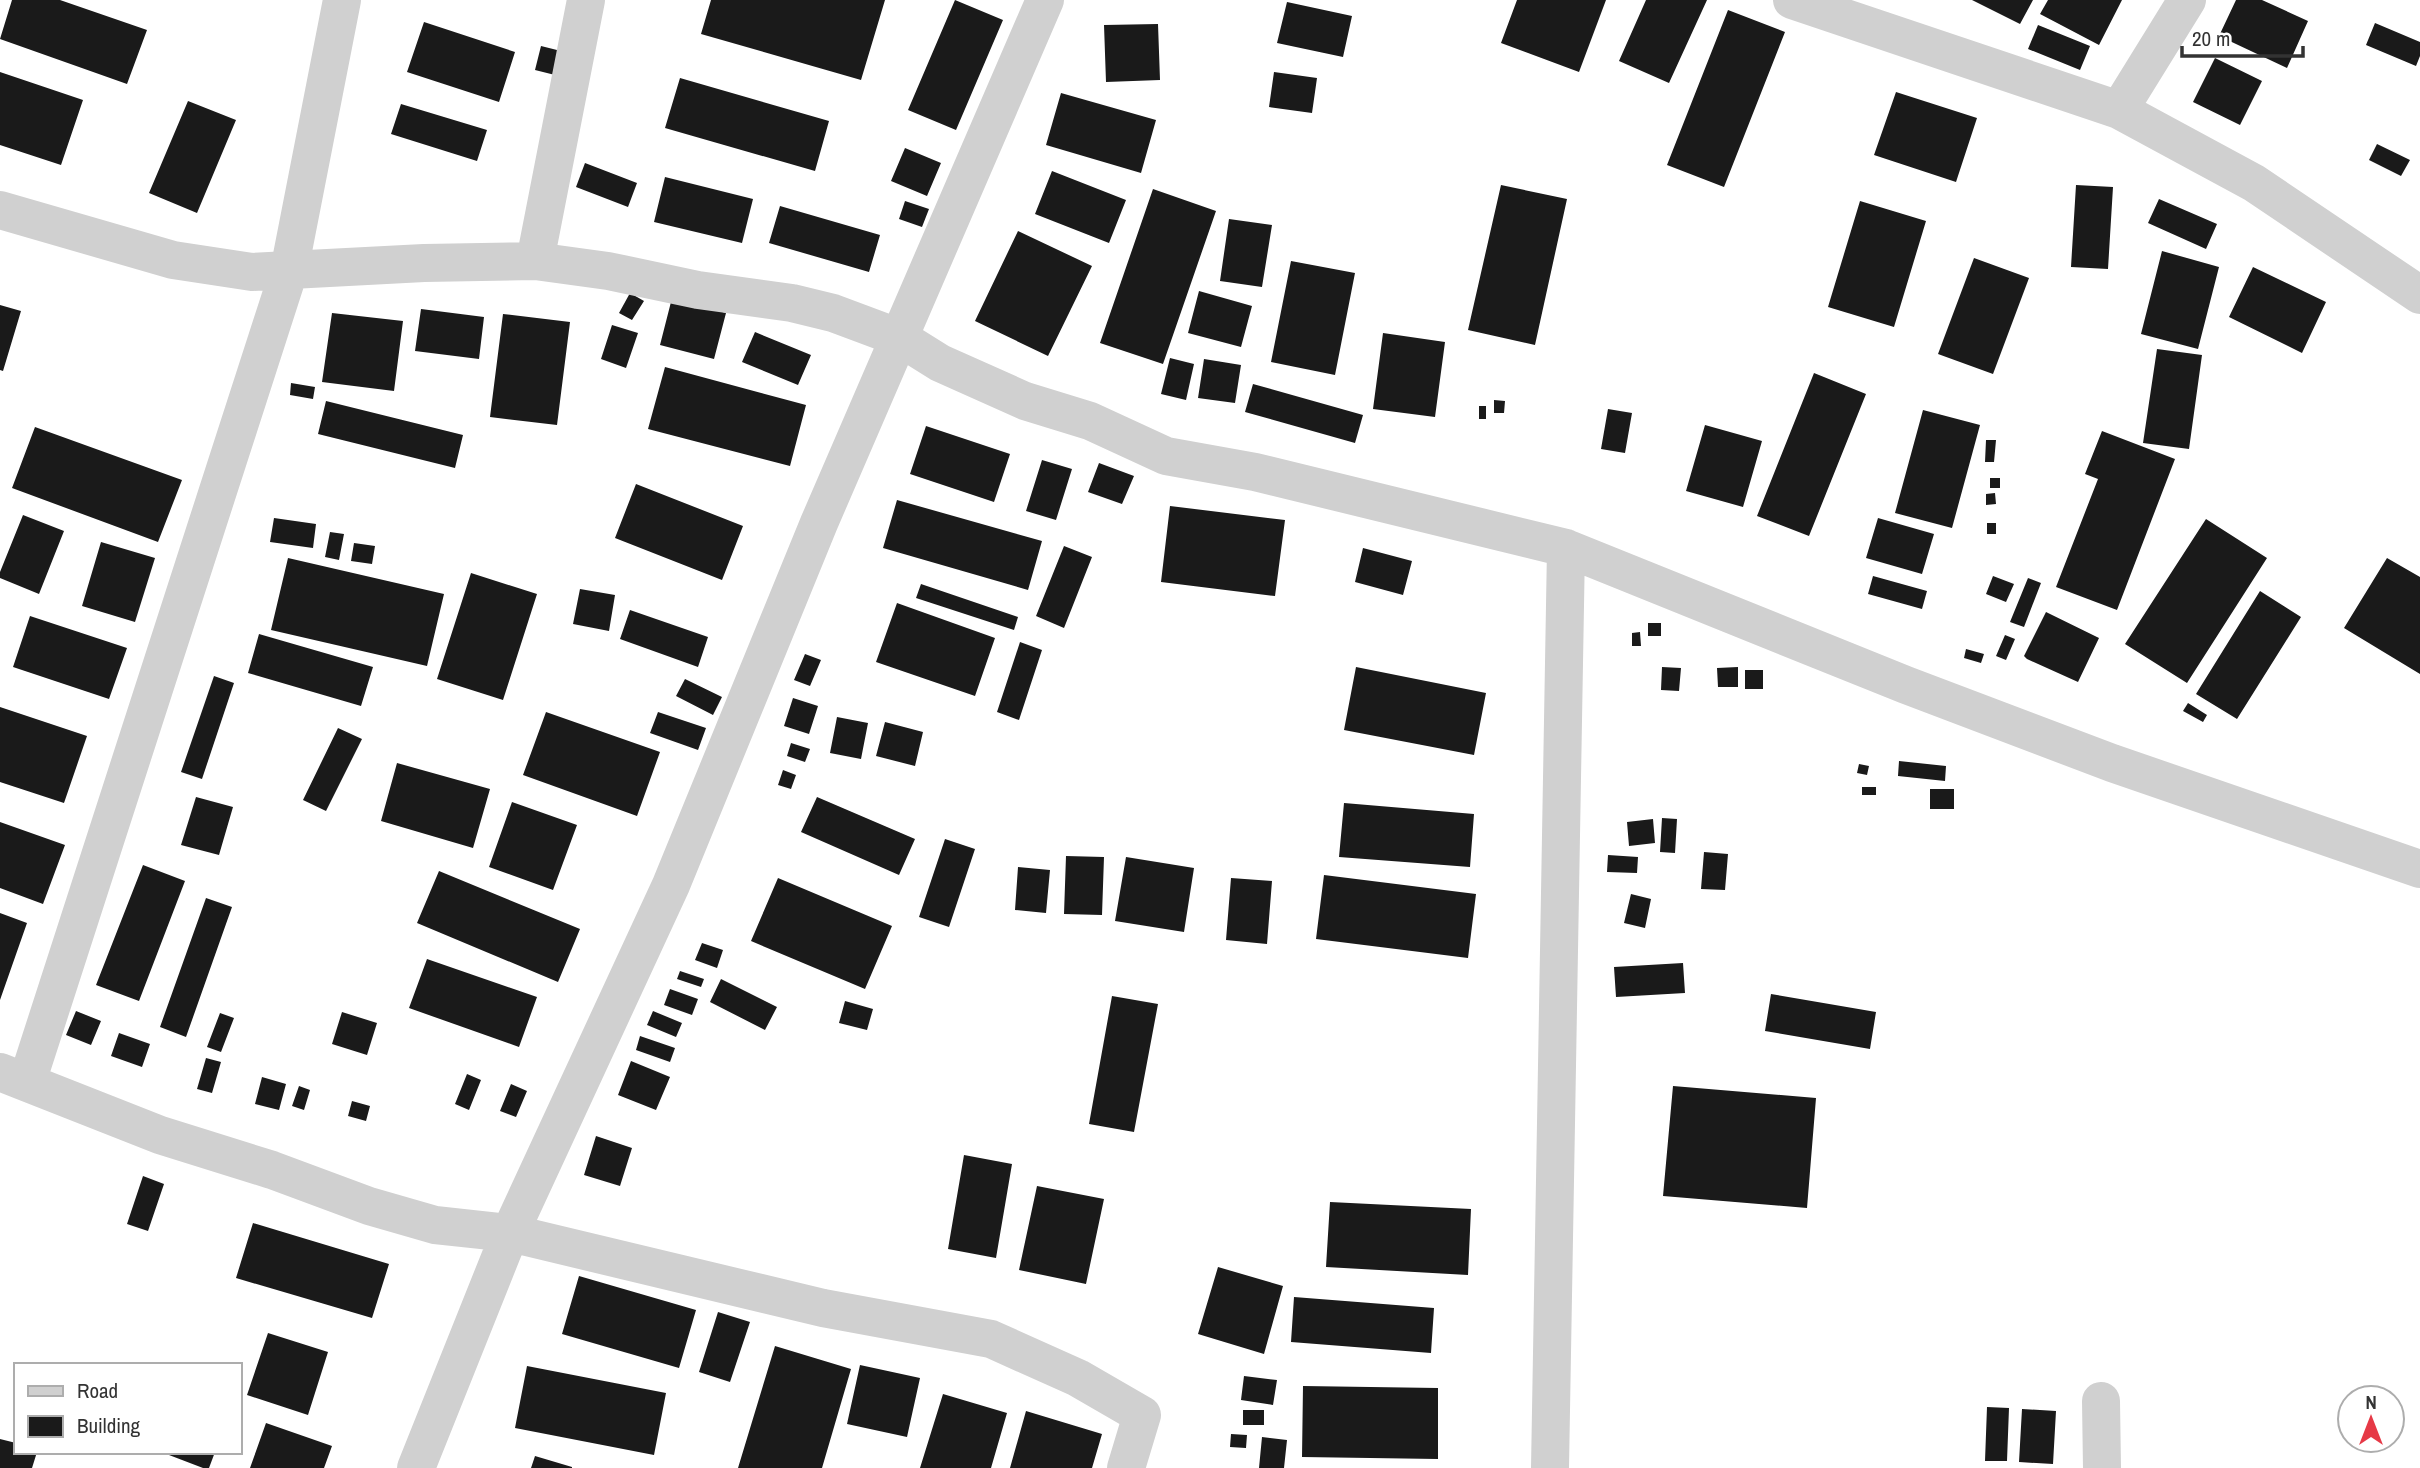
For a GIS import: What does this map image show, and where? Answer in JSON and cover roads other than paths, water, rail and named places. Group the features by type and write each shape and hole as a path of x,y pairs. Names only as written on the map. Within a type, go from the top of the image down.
{"street":[{"path":"342,0 289,271 13,1077 160,1135 272,1170 369,1206 435,1225 510,1233 823,1308 990,1339 1078,1378 1142,1415 1126,1468"},
{"path":"535,261 586,0"},
{"path":"416,1468 510,1233 671,885 820,523 1045,0"},
{"path":"1792,0 2119,110 2254,183 2420,295"},
{"path":"2119,110 2187,0"},
{"path":"0,210 173,260 252,272 424,263 535,261 608,271 698,290 792,303 834,313 900,338 940,363 1025,401 1090,421 1166,456 1255,472 1566,548 1906,685 2112,763 2420,869"},
{"path":"1550,1468 1566,548"},
{"path":"2101,1402 2102,1468"}]}
